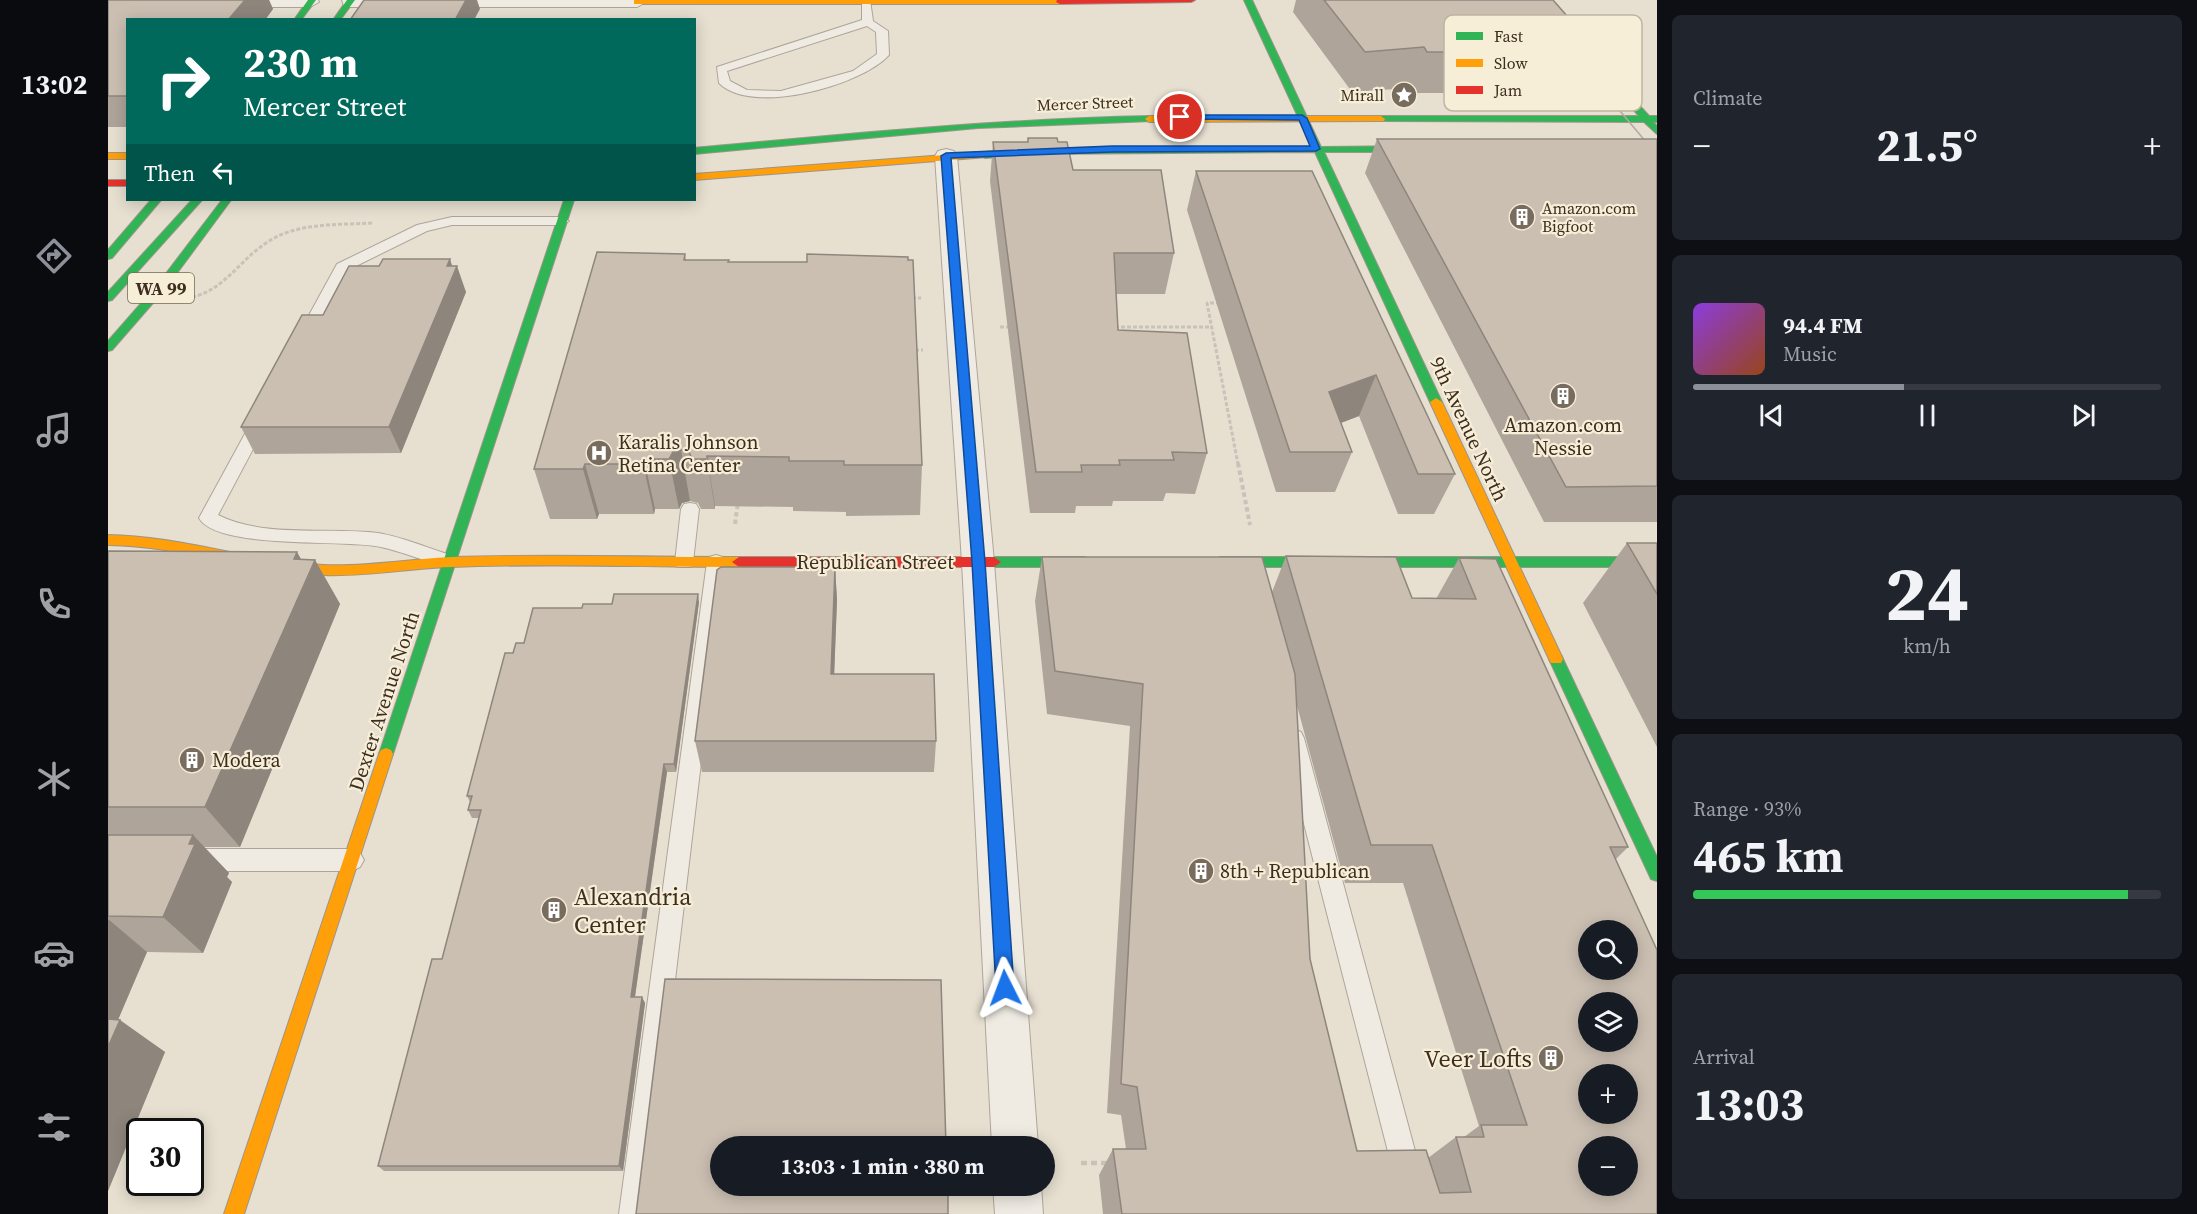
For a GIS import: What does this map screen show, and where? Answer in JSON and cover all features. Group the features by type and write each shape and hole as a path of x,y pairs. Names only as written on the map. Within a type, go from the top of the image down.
{"main road":[{"path":"636,5 1191,0"},
{"name":"9th Avenue North","path":"1248,0 1657,874"},
{"path":"1540,0 1554,15"},
{"path":"298,18 311,1"},
{"path":"337,18 350,1"},
{"name":"Mercer Street","path":"696,151 1035,121 1117,118 1652,119"},
{"path":"1652,119 1657,131"},
{"path":"696,177 946,156 1112,149 1436,149"},
{"path":"108,156 126,156"},
{"path":"108,183 126,183"},
{"path":"108,234 144,201"},
{"path":"108,256 155,201"},
{"path":"108,298 196,201"},
{"name":"WA 99","path":"108,348 162,286 225,201"},
{"name":"Dexter Avenue North","path":"234,1214 569,201"},
{"path":"108,540 159,540 237,559 297,568 394,569 450,562"},
{"name":"Republican Street","path":"450,562 1103,562"},
{"path":"1211,562 1250,573 1510,562 1657,562"}],"street":[{"path":"210,2 311,1"},
{"path":"350,1 636,5"},
{"path":"946,156 978,562 1014,1136"},
{"path":"1018,1196 1019,1214"}],"lane":[{"path":"866,2 868,22"},
{"path":"868,22 882,31 883,55 857,74 781,95 744,93 725,83 721,69 868,22"},
{"path":"297,350 342,267 422,228 442,222 562,221"},
{"name":"Republican Street","path":"270,403 208,518 224,526 270,534 380,540 450,562"},
{"path":"684,562 690,509"},
{"path":"633,1214 716,562"},
{"path":"1286,711 1418,1214"},
{"path":"166,860 352,860"}],"path":[{"path":"184,297 209,293 250,253 277,237 306,229 378,222"},
{"path":"903,298 921,298"},
{"path":"1230,303 1207,303 1250,525"},
{"path":"1000,327 1020,327"},
{"path":"1104,327 1212,327"},
{"path":"915,350 923,350"},
{"path":"735,524 738,501"},
{"path":"1081,1163 1117,1163"}],"building":[{"path":"108,0 245,0 230,18 126,18 126,96 108,96"},
{"path":"364,0 466,0 456,18 351,18"},
{"path":"1324,0 1553,0 1566,15 1444,15 1444,52 1427,52 1424,47 1365,52"},
{"path":"1028,138 1057,138 1058,142 1067,142 1073,170 1161,170 1174,253 1114,253 1118,330 1187,333 1207,453 1172,452 1174,460 1119,460 1120,465 1081,465 1082,472 1036,472 993,142 1028,142"},
{"path":"1377,139 1657,139 1657,486 1566,487"},
{"path":"1196,171 1312,171 1455,474 1418,474 1376,375 1329,392 1352,452 1290,452"},
{"path":"597,252 685,254 684,260 729,260 728,262 807,262 807,254 908,257 908,260 913,260 922,465 844,465 844,461 789,461 789,457 707,456 707,459 692,459 689,452 681,450 673,452 669,459 644,459 643,464 585,464 583,469 534,469"},
{"path":"383,259 450,259 447,266 457,266 389,427 241,427 302,315 323,315 349,266 379,266"},
{"path":"1627,543 1657,543 1657,594"},
{"name":"Modera","path":"108,551 297,552 294,559 315,560 205,807 108,807"},
{"path":"1286,556 1396,557 1412,598 1476,599 1459,558 1496,559 1628,847 1610,847 1657,950 1657,1214 1122,1214 1113,1149 1146,1149 1137,1087 1121,1084 1143,684 1055,671 1042,557 1262,557 1295,674 1310,959 1357,1151 1426,1150 1440,1193 1471,1192 1456,1137 1484,1137 1481,1125 1527,1125 1432,845 1371,845"},
{"path":"721,567 835,567 831,674 934,674 936,741 695,741 717,570"},
{"name":"Alexandria Center","path":"614,594 698,594 674,764 664,764 631,997 642,997 619,1166 378,1166 432,959 442,959 481,810 468,810 472,796 467,796 505,653 513,653 516,643 524,643 533,608 582,608 583,604 612,604"},
{"path":"108,835 193,835 189,844 195,844 163,917 108,916"},
{"path":"665,979 941,980 946,1136 710,1136 710,1196 948,1196 948,1214 636,1214"},
{"path":"108,1019 120,1020 108,1047"}],"tram line":[{"path":"1620,111 1657,155"}],"traffic: fast":[{"path":"298,18 312,0"},
{"path":"338,18 351,0"},
{"path":"1248,0 1436,402"},
{"path":"1540,0 1553,15"},
{"path":"1639,111 1657,131"},
{"path":"696,151 978,125 1149,119"},
{"path":"1381,119 1657,119"},
{"path":"985,155 1036,151 1418,149"},
{"path":"108,256 155,201"},
{"path":"108,298 196,201"},
{"path":"108,348 162,286 225,201"},
{"path":"386,754 569,201"},
{"path":"994,562 1085,562"},
{"path":"1220,562 1657,562"},
{"path":"1556,659 1657,874"}],"traffic: slow":[{"path":"637,2 1060,2"},
{"path":"1149,119 1381,119"},
{"path":"696,177 985,155"},
{"path":"108,156 126,156"},
{"path":"1436,402 1556,659"},
{"path":"108,540 153,542 306,569 368,570 450,562"},
{"path":"450,562 739,562"},
{"path":"234,1214 386,754"}],"traffic: jam":[{"path":"1060,2 1191,0"},
{"path":"108,183 126,183"},
{"path":"739,562 994,562"}],"place":[{"name":"Mirall","path":"1404,95"},
{"name":"Amazon.com Bigfoot","path":"1522,217"},
{"name":"Amazon.com Nessie","path":"1563,396"},
{"name":"Karalis Johnson Retina Center","path":"599,453"},
{"name":"Modera","path":"192,760"},
{"name":"8th + Republican","path":"1201,871"},
{"name":"Alexandria Center","path":"554,910"},
{"name":"Veer Lofts","path":"1551,1058"}],"route":[{"path":"1005,988 978,562 946,156 1112,149 1316,149 1302,118 1180,117"}]}
